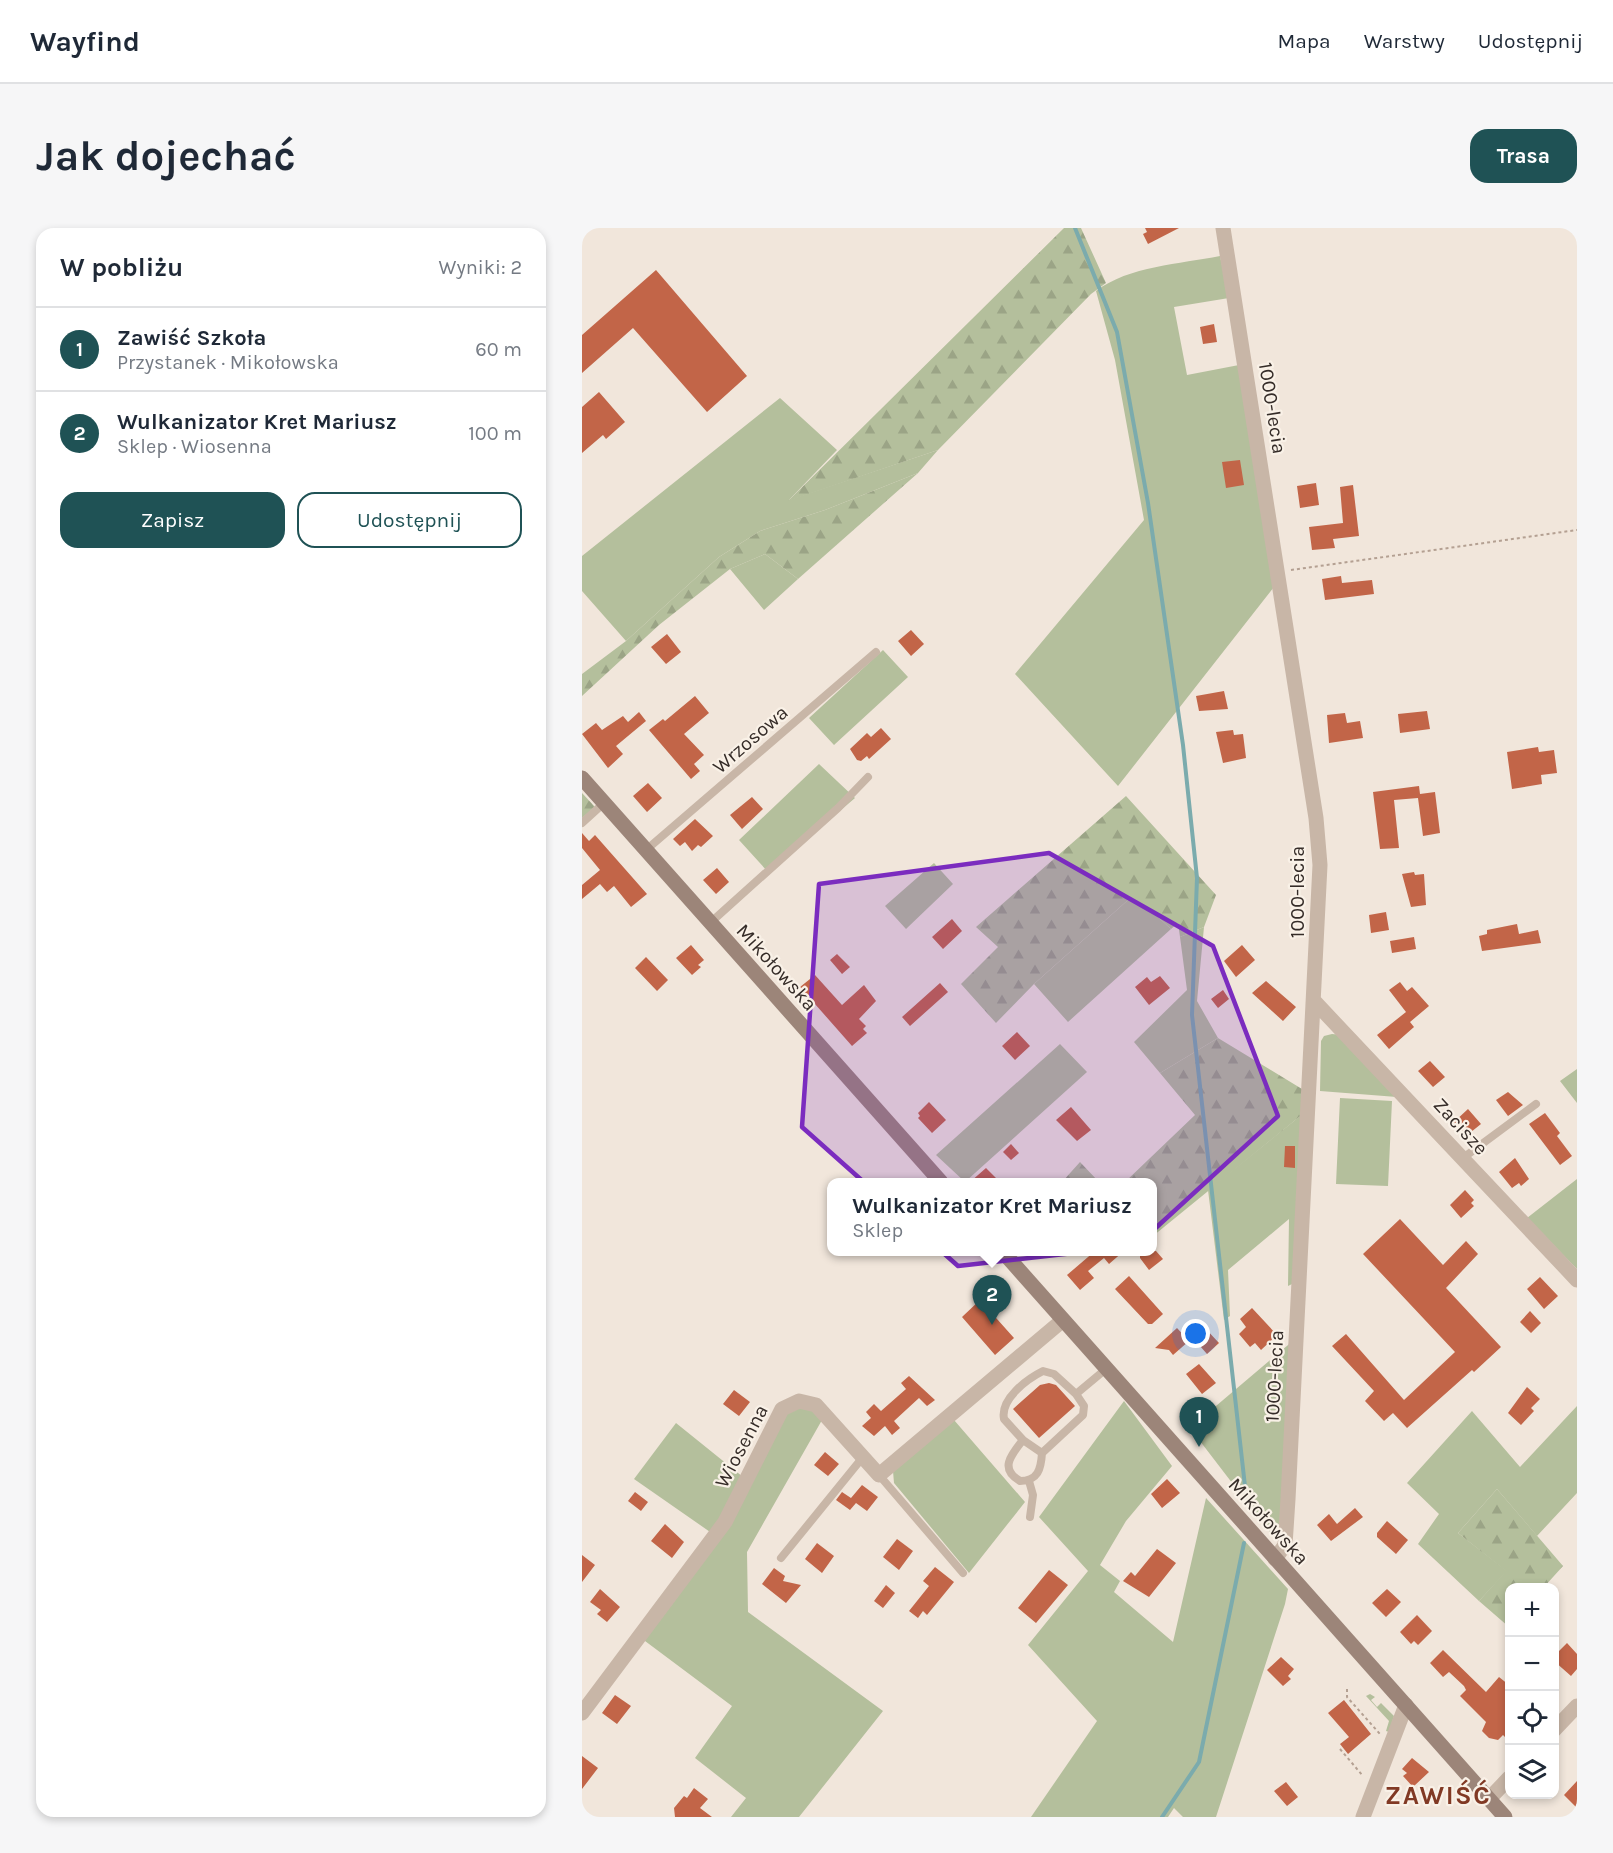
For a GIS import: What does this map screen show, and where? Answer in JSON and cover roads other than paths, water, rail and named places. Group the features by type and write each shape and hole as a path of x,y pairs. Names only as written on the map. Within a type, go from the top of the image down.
{"main road":[{"name":"Mikołowska","path":"582,778 937,1178"},
{"name":"Mikołowska","path":"1007,1256 1505,1817"}],"street":[{"name":"1000-lecia","path":"1223,228 1316,818 1320,865 1286,1533 1283,1549 1275,1559"},
{"name":"Zacisze","path":"1314,1001 1577,1280"},
{"path":"879,1475 1062,1320"},
{"name":"Wiosenna","path":"582,1713 725,1522 782,1409 799,1401 816,1405 879,1475"},
{"path":"1364,1817 1406,1705"},
{"path":"1559,1725 1577,1706"},
{"path":"1489,1799 1505,1782"}],"lane":[{"name":"Wrzosowa","path":"646,850 876,652"},
{"path":"710,923 838,808 868,777"},
{"path":"582,822 604,803"},
{"path":"1463,1158 1536,1104"},
{"path":"1076,1394 1106,1369"},
{"path":"1023,1440 1011,1456 1008,1470 1020,1481 1029,1481 1036,1476 1041,1466 1042,1453 1083,1415 1084,1406 1076,1394 1059,1377 1048,1371 1038,1374 1006,1403 1003,1414 1004,1419 1023,1440 1042,1453"},
{"path":"781,1558 862,1456"},
{"path":"879,1475 963,1573"},
{"path":"1029,1481 1033,1495 1030,1517"}],"waterway":[{"path":"1075,228 1117,332 1148,503 1183,745 1197,878 1192,1015 1247,1504"},
{"path":"1162,1817 1199,1762 1244,1543"}],"place":[{"name":"Wulkanizator Kret Mariusz","path":"992,1325"},
{"name":"Zawiść Szkoła","path":"1199,1447"}],"district":[{"name":"ZAWIŚĆ","path":"1438,1795"}]}
